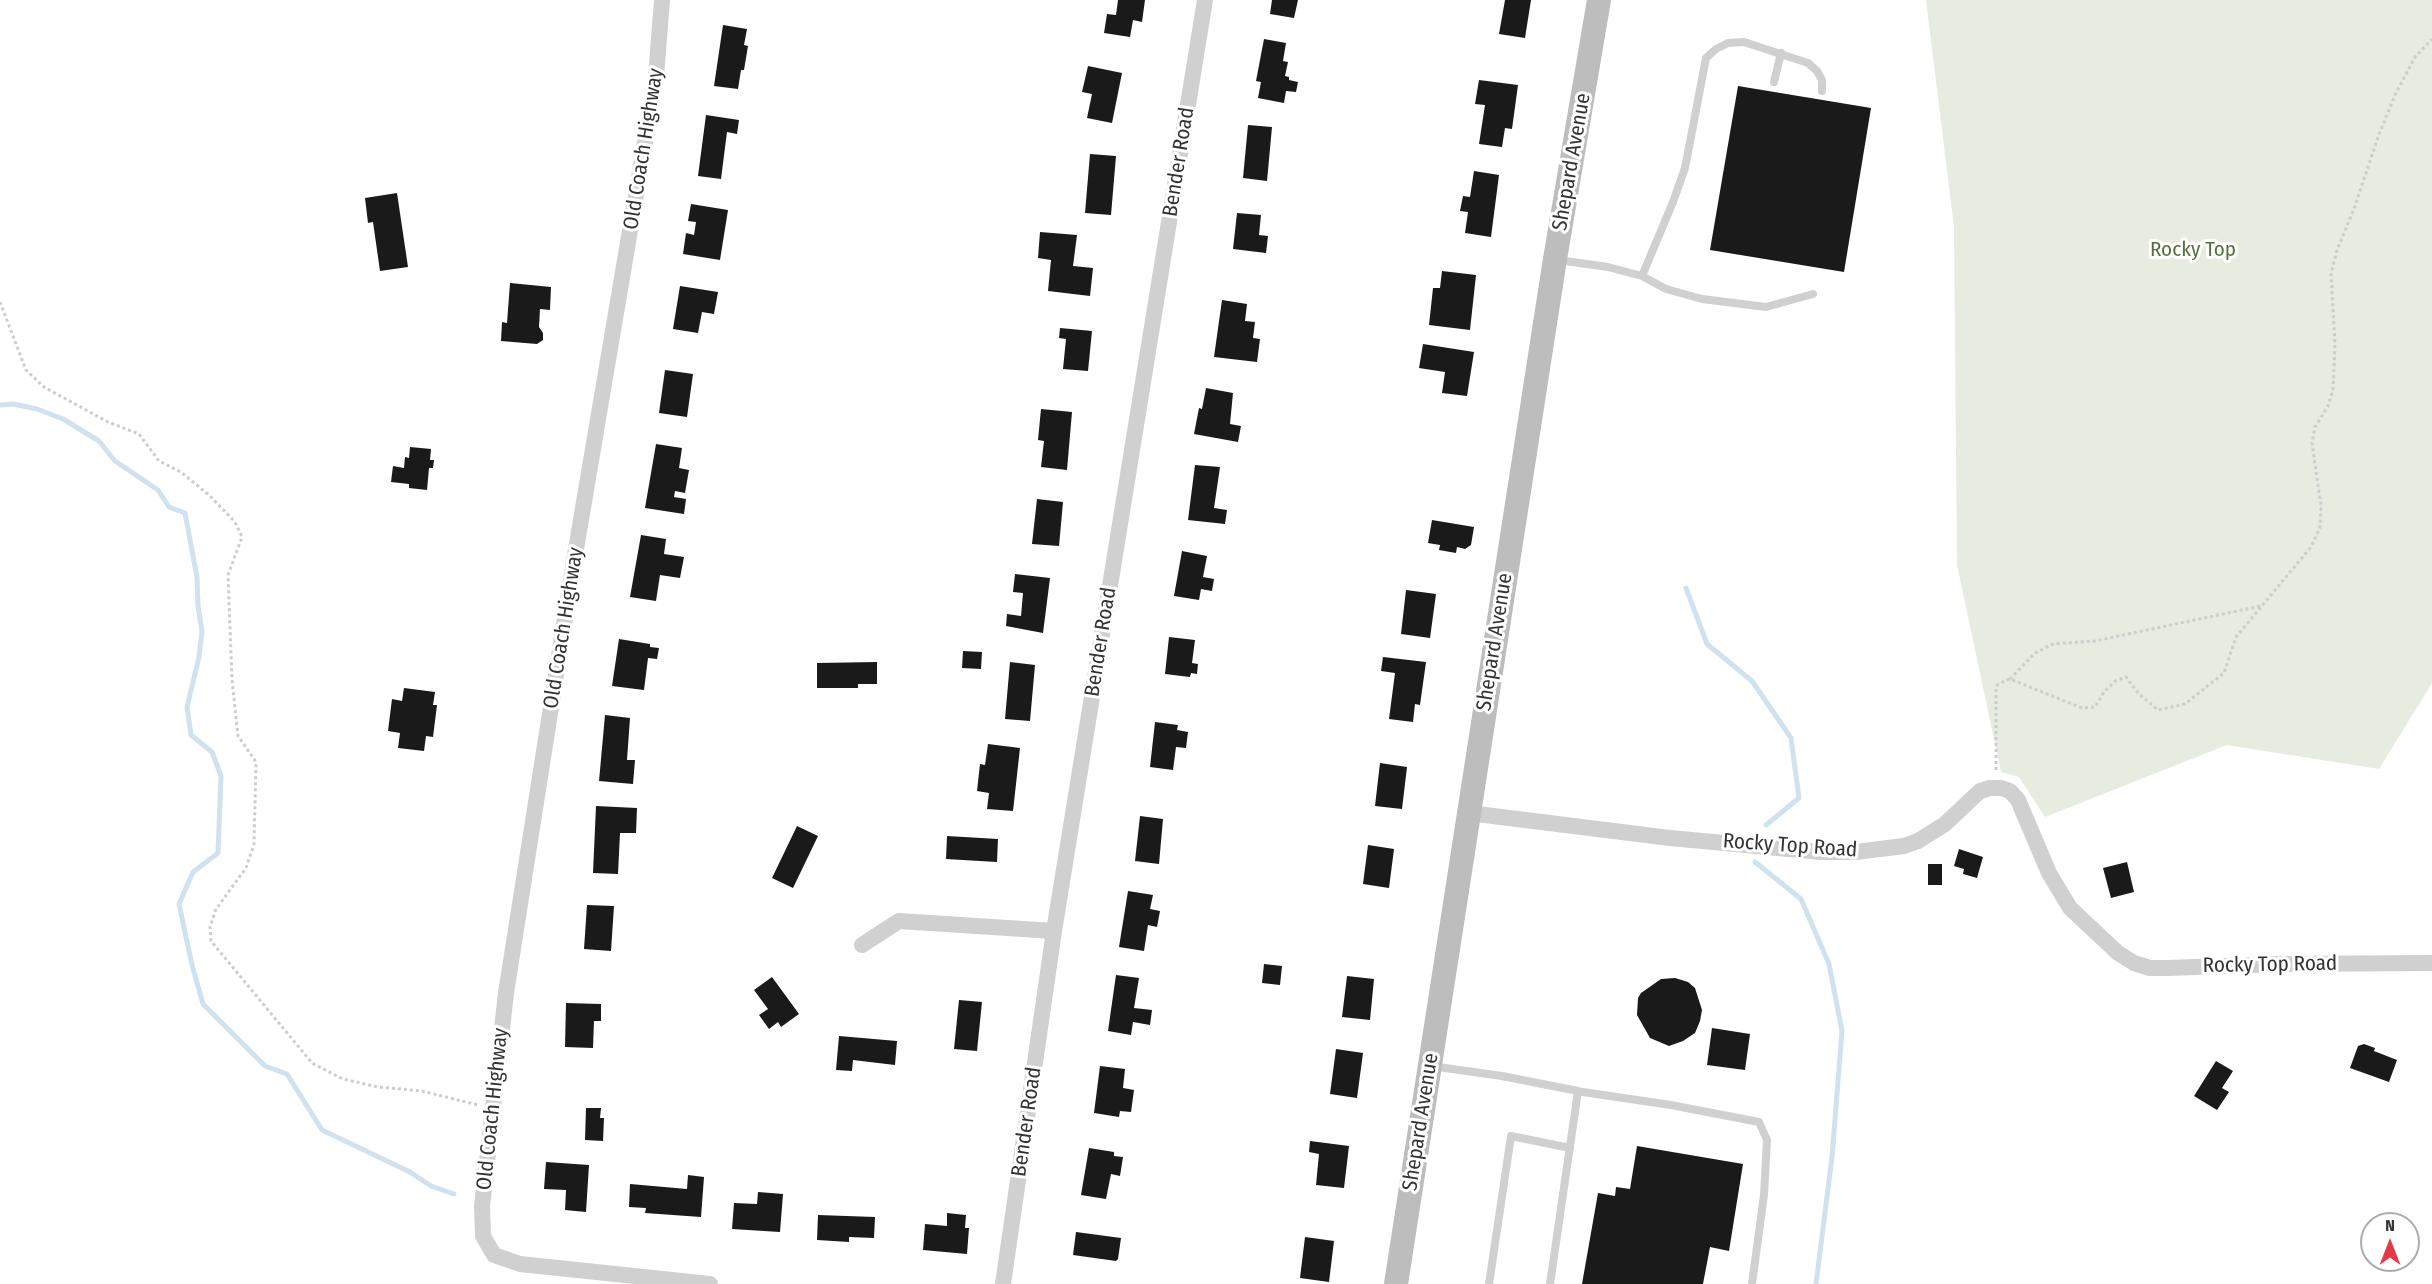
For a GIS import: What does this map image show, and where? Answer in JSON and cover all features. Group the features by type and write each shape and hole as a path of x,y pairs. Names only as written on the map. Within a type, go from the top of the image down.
{"main road":[{"name":"Shepard Avenue","path":"1396,1284 1555,259 1599,0"}],"street":[{"name":"Old Coach Highway","path":"662,0 656,77 542,762 506,993 482,1206 483,1236 494,1255 520,1264 710,1284"},
{"name":"Bender Road","path":"1003,1284 1054,931 1205,0"},
{"name":"Rocky Top Road","path":"1469,813 1670,838 1821,852 1856,852 1904,846 1918,841 1945,824 1980,791 1995,787 2010,792 2018,800 2049,873 2070,908 2118,953 2134,963 2151,968 2432,963"},
{"path":"862,945 899,921 1054,931"}],"lane":[{"path":"1642,276 1685,168 1706,58 1716,49 1728,43 1744,42 1808,63 1817,71 1822,80 1822,91"},
{"path":"1774,82 1781,53"},
{"path":"1555,259 1608,267 1642,276 1666,289 1702,299 1766,307 1813,294"},
{"path":"1430,1066 1502,1076 1759,1122 1767,1140 1764,1195 1752,1284"},
{"path":"1550,1284 1576,1091"},
{"path":"1489,1284 1511,1136 1570,1148"}],"path":[{"path":"2010,679 2082,708 2095,707 2104,692 2115,681 2126,677 2139,694 2157,710 2184,704 2224,673 2236,637 2312,546 2320,527 2321,506 2312,443 2315,427 2328,406 2333,390 2335,344 2331,274 2337,250 2354,209 2394,95 2415,57 2432,39"},
{"path":"0,302 26,370 44,387 108,422 139,434 159,461 181,472 209,495 235,522 242,537 228,575 232,680 238,736 256,762 254,844 246,868 216,909 210,927 211,941 312,1063 343,1079 378,1087 422,1091 493,1108"},
{"path":"1995,787 1996,688 1998,684 2010,679 2035,653 2053,644 2095,641 2261,606"}],"green space":[{"name":"Rocky Top","path":"1926,0 2432,0 2432,683 2379,769 2227,745 2045,817 2019,777 2001,772 1957,565 1954,227"}],"building":[{"path":"1118,0 1145,0 1142,22 1133,20 1130,37 1104,33 1107,14 1116,15"},
{"path":"1272,0 1298,0 1294,18 1270,14"},
{"path":"1505,0 1531,0 1525,38 1499,34"},
{"path":"723,25 747,29 744,45 748,46 738,89 714,86"},
{"path":"1264,39 1286,43 1283,61 1288,62 1285,76 1289,77 1289,80 1298,82 1296,92 1286,91 1284,103 1258,98 1261,82 1256,81"},
{"path":"1088,66 1122,73 1112,123 1087,118 1092,94 1082,92"},
{"path":"1479,80 1518,85 1512,129 1505,128 1502,147 1479,144 1485,105 1475,104"},
{"path":"1738,86 1871,108 1844,272 1710,250"},
{"path":"706,115 739,120 737,134 727,132 721,179 698,176"},
{"path":"1248,125 1272,127 1267,181 1243,178"},
{"path":"1090,154 1116,156 1111,215 1085,213"},
{"path":"1474,171 1499,175 1491,237 1465,233 1468,212 1460,211 1463,196 1470,197"},
{"path":"397,193 408,267 380,271 373,222 368,223 365,198"},
{"path":"691,204 728,210 720,260 683,254 686,233 694,235 696,222 688,221"},
{"path":"1237,213 1261,215 1259,235 1268,236 1266,253 1233,249"},
{"path":"1040,232 1077,235 1073,266 1093,268 1090,296 1048,291 1051,260 1038,258"},
{"path":"1442,271 1476,275 1470,330 1429,325 1433,288 1440,288"},
{"path":"510,283 551,287 550,310 540,309 539,327 543,333 543,340 537,344 501,341 502,322 507,323"},
{"path":"680,286 718,292 714,314 702,312 698,333 673,329"},
{"path":"1222,300 1247,304 1245,321 1255,322 1253,338 1260,339 1257,362 1214,357"},
{"path":"1060,328 1092,331 1088,371 1063,369 1066,339 1059,338"},
{"path":"1423,344 1474,352 1467,396 1442,393 1445,372 1419,368"},
{"path":"665,370 693,374 687,417 659,413"},
{"path":"1206,388 1233,393 1230,424 1241,426 1238,442 1194,434"},
{"path":"1041,409 1072,412 1067,470 1041,467 1044,441 1038,440"},
{"path":"656,444 682,448 679,468 689,470 685,493 675,491 674,497 686,499 684,514 645,508"},
{"path":"410,447 431,449 430,460 434,460 433,468 429,468 427,490 409,488 409,484 391,482 393,466 404,468 405,457 409,458"},
{"path":"1195,465 1220,467 1214,508 1227,510 1225,524 1188,520"},
{"path":"1037,499 1063,502 1059,546 1032,544"},
{"path":"1432,520 1474,527 1471,545 1465,549 1457,547 1456,553 1439,550 1440,545 1428,543"},
{"path":"641,535 666,539 664,554 684,557 680,578 660,575 656,601 630,597"},
{"path":"1182,551 1207,556 1203,577 1214,579 1212,591 1201,589 1199,600 1174,596"},
{"path":"1015,574 1050,578 1043,633 1006,626 1007,614 1021,616 1023,593 1013,592"},
{"path":"1406,590 1436,594 1430,638 1401,634"},
{"path":"1169,637 1195,640 1192,663 1198,664 1197,674 1191,673 1190,677 1165,674"},
{"path":"619,639 650,644 650,647 659,648 657,659 648,658 644,690 612,686"},
{"path":"963,651 982,652 981,669 962,668"},
{"path":"1383,657 1426,662 1420,705 1415,704 1413,722 1389,719 1395,673 1381,671"},
{"path":"877,662 877,684 858,684 858,688 817,688 817,663"},
{"path":"1010,662 1035,665 1030,721 1005,719"},
{"path":"404,688 435,692 433,705 437,705 433,737 426,736 424,751 398,748 400,733 388,731 392,699 402,701"},
{"path":"605,715 630,718 627,760 635,760 633,784 599,781"},
{"path":"1155,722 1178,725 1177,730 1188,732 1186,748 1176,747 1173,770 1150,767"},
{"path":"988,744 1020,748 1013,811 987,809 989,793 977,791 980,764 985,765"},
{"path":"1380,763 1407,767 1402,809 1375,806"},
{"path":"596,806 637,808 636,833 620,833 618,874 593,873"},
{"path":"1140,816 1163,819 1159,864 1135,861"},
{"path":"797,826 818,836 793,888 772,878"},
{"path":"947,836 998,839 997,862 946,859"},
{"path":"1368,845 1394,849 1389,888 1363,884"},
{"path":"1959,849 1983,857 1977,878 1963,874 1964,869 1954,866"},
{"path":"2127,862 2134,892 2111,898 2103,868"},
{"path":"1928,864 1942,864 1942,885 1928,885"},
{"path":"1128,891 1153,895 1150,909 1160,911 1157,927 1148,925 1144,951 1119,947"},
{"path":"587,905 614,906 611,951 584,949"},
{"path":"1264,964 1282,966 1280,985 1262,983"},
{"path":"1116,975 1139,978 1134,1008 1152,1010 1150,1025 1133,1022 1131,1035 1108,1031"},
{"path":"1347,976 1374,979 1370,1020 1342,1017"},
{"path":"772,977 799,1014 781,1027 778,1022 769,1029 759,1015 768,1009 754,990"},
{"path":"1675,978 1688,982 1695,988 1702,1010 1695,1033 1669,1046 1650,1038 1637,1015 1638,998 1641,993 1661,979"},
{"path":"959,1000 982,1002 977,1051 954,1049"},
{"path":"566,1003 601,1004 601,1021 594,1021 593,1048 565,1047"},
{"path":"1712,1028 1750,1034 1745,1070 1707,1065"},
{"path":"839,1036 897,1041 895,1065 853,1060 852,1071 836,1070"},
{"path":"2364,1044 2375,1048 2374,1051 2397,1060 2389,1082 2350,1068 2358,1046"},
{"path":"1336,1049 1363,1053 1357,1098 1330,1094"},
{"path":"2216,1061 2233,1071 2222,1088 2229,1092 2217,1110 2194,1096"},
{"path":"1100,1066 1125,1069 1123,1088 1134,1090 1131,1112 1120,1111 1119,1117 1094,1113"},
{"path":"586,1108 601,1108 600,1118 604,1118 603,1141 585,1140"},
{"path":"1310,1141 1349,1146 1344,1188 1316,1185 1319,1154 1309,1152"},
{"path":"1637,1146 1743,1164 1729,1251 1710,1247 1703,1284 1582,1284 1598,1193 1615,1196 1616,1187 1630,1189"},
{"path":"1089,1148 1114,1152 1114,1156 1123,1157 1120,1176 1111,1174 1106,1199 1081,1195"},
{"path":"546,1162 589,1165 586,1212 565,1210 566,1190 544,1189"},
{"path":"688,1175 704,1177 701,1217 645,1213 646,1208 629,1207 630,1184 687,1189"},
{"path":"758,1192 783,1194 780,1232 732,1229 734,1203 757,1204"},
{"path":"947,1213 966,1215 965,1228 969,1228 967,1254 923,1250 925,1224 947,1226"},
{"path":"818,1215 875,1217 874,1238 849,1237 849,1242 817,1240"},
{"path":"1076,1232 1121,1238 1118,1259 1116,1261 1073,1255"},
{"path":"1305,1237 1334,1241 1329,1282 1300,1278"}],"waterway":[{"path":"0,405 13,404 37,409 63,419 99,441 115,461 158,490 169,507 185,513 197,577 202,631 199,657 187,707 191,735 212,752 221,776 218,853 193,872 179,904 203,1004 265,1066 287,1074 322,1130 410,1172 431,1186 454,1194"},
{"path":"1686,588 1707,644 1752,681 1791,738 1799,798 1766,825"},
{"path":"1755,862 1801,899 1829,964 1842,1031 1832,1157 1816,1284"}]}
